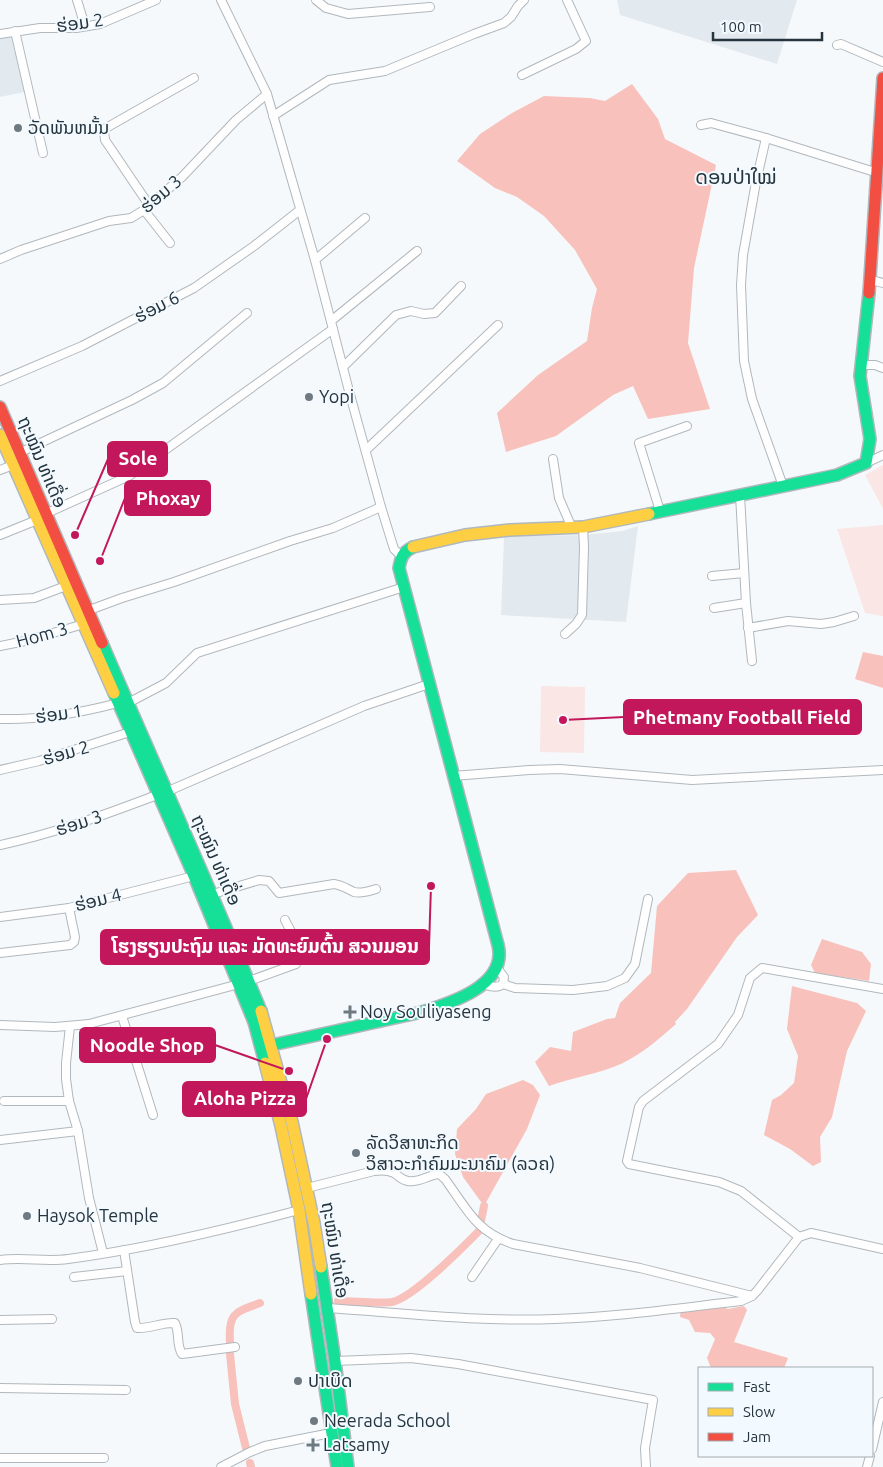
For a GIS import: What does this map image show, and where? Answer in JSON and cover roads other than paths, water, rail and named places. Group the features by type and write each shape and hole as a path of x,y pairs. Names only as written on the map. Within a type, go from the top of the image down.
{"main road":[{"path":"266,1046 422,1012 447,1004 482,984 497,968 500,955 399,568 401,556 413,547 466,536 510,530 577,528 740,496 837,475 866,463 870,439 860,376 879,218 878,173 883,78"},
{"name":"ຖະໝົນ ທ່າເດື່ອ","path":"0,407 20,453 66,586 84,616"},
{"name":"ຖະໝົນ ທ່າເດື່ອ","path":"0,435 13,466 41,517 162,793 194,876 244,982"},
{"name":"ຖະໝົນ ທ່າເດື່ອ","path":"123,703 130,732 213,894 244,982 254,1022 266,1046 307,1188 314,1223 335,1362 348,1467"},
{"name":"ຖະໝົນ ທ່າເດື່ອ","path":"266,1046 300,1210 337,1467"}],"street":[{"path":"76,0 85,26"},
{"name":"ຮ່ອມ 2","path":"0,34 40,28 76,28 100,24 156,0"},
{"path":"221,0 267,94 315,260 342,367 381,507 394,549 401,556"},
{"path":"316,0 326,8 348,14 430,7"},
{"path":"274,116 329,80 385,71 504,23 524,0"},
{"path":"522,75 576,49 586,41 567,0"},
{"path":"15,31 43,153"},
{"path":"837,45 842,44 883,62"},
{"path":"170,243 146,208 105,140 104,131 106,128 194,78"},
{"name":"ຮ່ອມ 3","path":"0,259 21,250 109,221 131,218 146,208 182,177 236,120 267,94"},
{"path":"701,124 711,123 766,138 878,173"},
{"path":"766,138 743,255 741,285 744,361 752,400 783,486"},
{"name":"ຮ່ອມ 6","path":"0,381 82,346 194,288 254,246 300,210"},
{"path":"315,260 365,218"},
{"path":"0,535 129,476 332,325 417,251"},
{"path":"871,280 883,283"},
{"path":"342,367 396,315 411,311 424,314 435,313 461,286"},
{"path":"20,453 132,400 163,383 247,313"},
{"path":"366,450 498,325"},
{"path":"861,365 875,365 883,368"},
{"path":"660,511 638,443 688,426"},
{"path":"866,463 883,455"},
{"path":"553,459 559,498 577,528 584,547 582,615 576,624 565,634"},
{"path":"0,470 13,466"},
{"path":"740,496 746,603 752,661"},
{"name":"Hom 3","path":"0,646 24,641 122,598 333,528 381,507"},
{"path":"712,576 744,573"},
{"path":"0,600 34,598 66,586"},
{"name":"ຮ່ອມ 1","path":"0,719 32,718 123,703 166,684 197,653 404,588"},
{"path":"714,608 746,603"},
{"path":"748,628 788,621 821,624 854,616"},
{"name":"ຮ່ອມ 3","path":"0,845 89,820 162,793 364,706 429,684"},
{"name":"ຮ່ອມ 2","path":"0,770 39,761 130,732"},
{"path":"453,776 560,769 692,780 883,770"},
{"name":"ຮ່ອມ 4","path":"0,917 69,908 194,876"},
{"path":"213,894 259,880 269,881 279,893 334,884 363,893 376,889"},
{"path":"503,984 515,988 573,990 607,986 625,978 635,964 648,899"},
{"path":"0,953 70,945 74,942 75,937 69,908"},
{"path":"0,1025 70,1026 89,1024 244,982 296,964 299,959 299,947 285,920"},
{"path":"299,947 338,943"},
{"path":"482,984 500,987 503,984 504,977 497,968"},
{"path":"800,1237 741,1190 719,1182 629,1164 627,1161 636,1113 643,1101 718,1044 738,1015 750,978 762,968 883,989"},
{"path":"122,1016 153,1115"},
{"path":"70,1026 66,1079 78,1131 89,1198 103,1253"},
{"path":"4,1101 70,1101"},
{"path":"0,1140 78,1131"},
{"path":"307,1188 374,1171 385,1170 395,1174 402,1180 410,1182 439,1174 445,1179 480,1227 498,1239 513,1244 640,1268 752,1296"},
{"path":"0,1260 17,1258 66,1259 124,1250 245,1225 300,1210"},
{"path":"327,1308 500,1319 556,1319 696,1306 741,1301 752,1296 800,1237 811,1233 883,1249"},
{"path":"472,1277 498,1239"},
{"path":"124,1250 137,1328 175,1323 179,1350 182,1354 235,1347"},
{"path":"74,1277 127,1271"},
{"path":"0,1320 52,1318"},
{"path":"335,1362 384,1358 420,1359 458,1364 652,1400 645,1448 646,1467"},
{"path":"0,1388 126,1390"},
{"path":"873,1445 883,1402"},
{"path":"221,1467 265,1446 331,1433"},
{"path":"0,1458 104,1458"}],"waterway":[{"path":"481,1221 484,1206"},
{"path":"338,1301 386,1303 401,1298 412,1292 437,1271 479,1231"},
{"path":"230,1342 230,1325 235,1315 244,1309 260,1303"},
{"path":"230,1354 235,1404 246,1448"},
{"path":"250,1463 251,1467"}],"place":[{"name":"ວັດພັນຫມັ້ນ","path":"18,128"},
{"name":"Yopi","path":"309,397"},
{"name":"Sole","path":"75,535"},
{"name":"Phoxay","path":"100,561"},
{"name":"Phetmany Football Field","path":"563,720"},
{"name":"ໂຮງຮຽນປະຖົມ ແລະ ມັດທະຍົມຕົ້ນ ສວນມອນ","path":"431,886"},
{"name":"Noy Souliyaseng","path":"350,1012"},
{"name":"Aloha Pizza","path":"327,1039"},
{"name":"Noodle Shop","path":"289,1071"},
{"name":"ລັດວິສາຫະກິດ ວິສາວະກຳຄົມມະນາຄົມ (ລວຄ)","path":"356,1153"},
{"name":"Haysok Temple","path":"27,1216"},
{"name":"ປາເບິດ","path":"298,1381"},
{"name":"Neerada School","path":"314,1421"},
{"name":"Latsamy","path":"313,1445"}],"district":[{"name":"ດອນປ່າໃໝ່","path":"736,177"}]}
